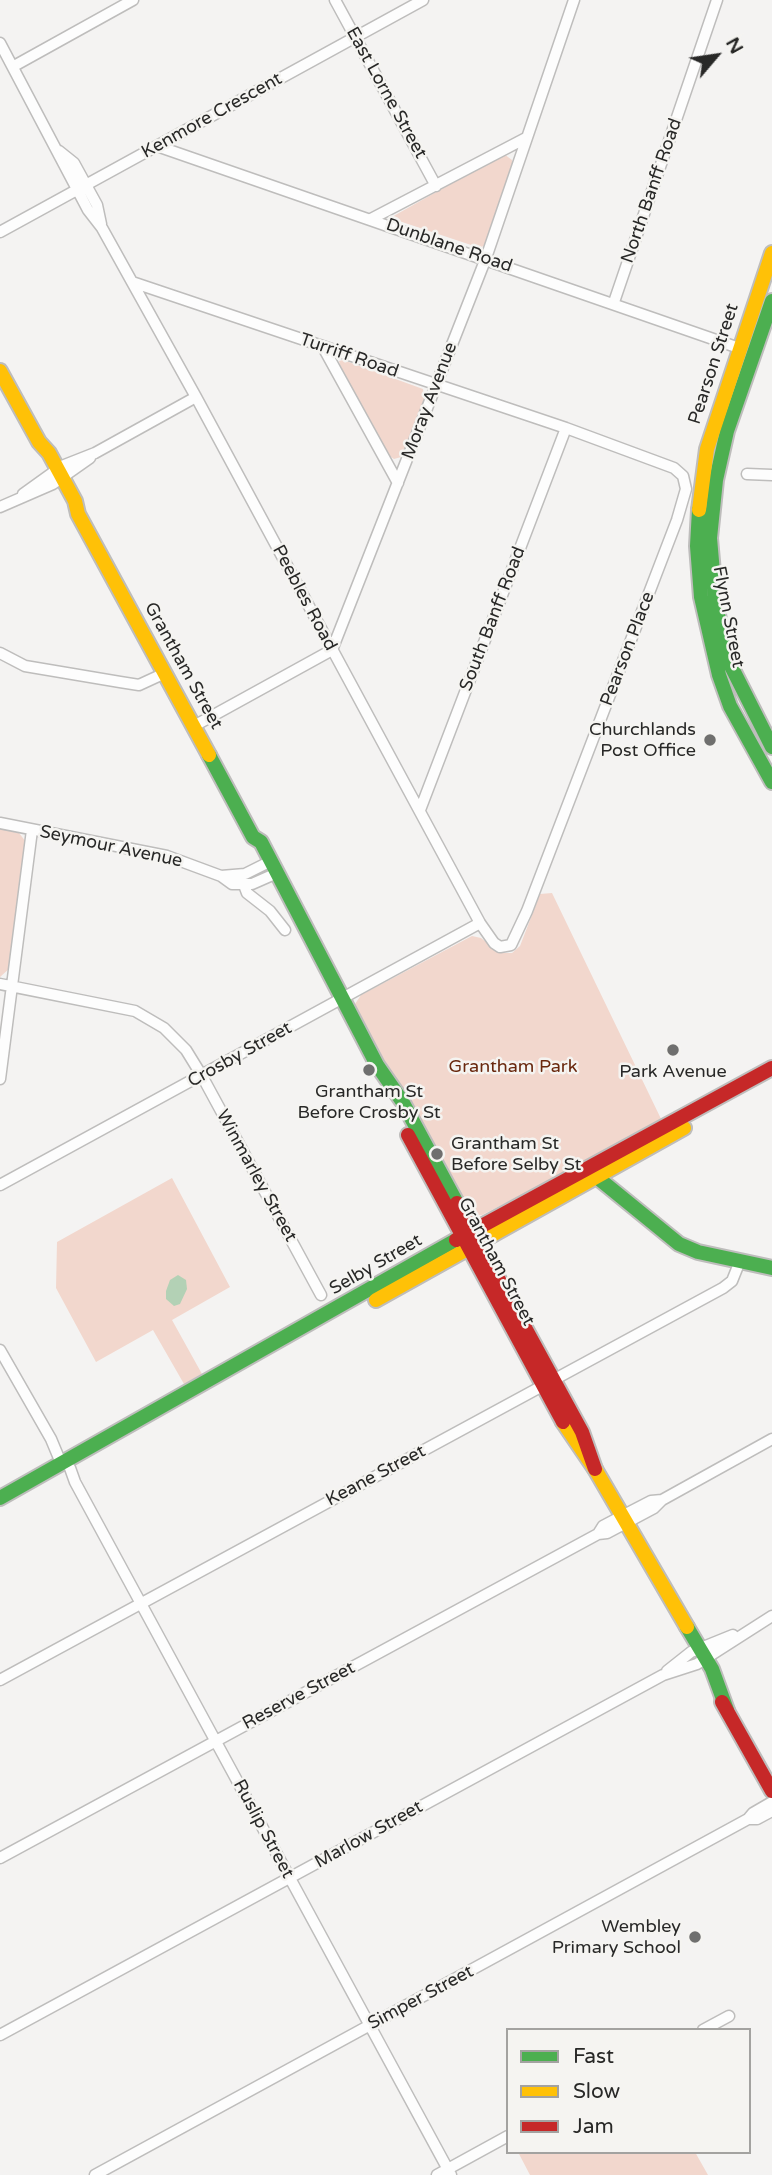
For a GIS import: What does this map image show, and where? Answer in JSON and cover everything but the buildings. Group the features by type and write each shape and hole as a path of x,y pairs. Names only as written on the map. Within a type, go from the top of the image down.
{"main road":[{"name":"Pearson Street","path":"700,489 707,449 772,253"},
{"name":"Pearson Street","path":"716,480 727,431 772,301"},
{"name":"Grantham Street","path":"0,372 57,476 75,501 78,514 253,836 261,842 271,868 377,1065 402,1101 470,1241 547,1384 572,1438 595,1469 624,1520 772,1791"},
{"name":"Flynn Street","path":"716,480 710,538 716,607 730,664 772,747"},
{"name":"Flynn Street","path":"700,489 697,546 707,629 730,706 772,782"},
{"path":"755,718 759,742 755,752"},
{"name":"Selby Street","path":"0,1507 594,1172 772,1068"},
{"name":"Selby Street","path":"594,1172 772,1079"},
{"path":"594,1172 679,1244 698,1252 772,1268"},
{"name":"Selby Street","path":"0,1498 68,1469"}],"street":[{"path":"13,66 133,0"},
{"name":"East Lorne Street","path":"335,0 436,186"},
{"name":"Kenmore Crescent","path":"0,232 423,0"},
{"name":"Moray Avenue","path":"332,650 486,258 574,0"},
{"name":"North Banff Road","path":"614,302 718,0"},
{"name":"Peebles Road","path":"0,43 59,151 74,163 81,187 97,205 102,228 480,923 500,947 511,945 517,938"},
{"path":"371,219 526,138"},
{"name":"Dunblane Road","path":"158,146 614,302 739,348"},
{"name":"Turriff Road","path":"132,282 565,428 674,468 683,476"},
{"path":"323,347 398,483"},
{"path":"0,507 196,397"},
{"name":"South Banff Road","path":"420,810 565,428"},
{"path":"747,474 772,475"},
{"name":"Pearson Place","path":"517,938 677,520 686,489 683,476"},
{"path":"194,726 332,650"},
{"path":"0,653 25,666 139,685 165,673"},
{"name":"Seymour Avenue","path":"0,824 152,852 221,876 232,884 244,885 247,893 270,911 285,930"},
{"path":"0,1079 33,830"},
{"path":"221,876 271,868"},
{"path":"244,885 271,868"},
{"name":"Crosby Street","path":"0,1185 480,923"},
{"name":"Winmarley Street","path":"0,984 135,1011 164,1028 179,1042 202,1076 321,1295"},
{"name":"Keane Street","path":"0,1680 723,1288 732,1281 740,1261"},
{"name":"Ruslip Street","path":"0,1350 142,1603 449,2172"},
{"name":"Reserve Street","path":"0,1858 598,1534 603,1527 624,1520 651,1501 662,1500 772,1439"},
{"name":"Marlow Street","path":"0,2035 772,1616"},
{"name":"Simper Street","path":"94,2175 748,1819 753,1812 772,1802"},
{"name":"Simper Street","path":"748,1819 757,1819 772,1811"},
{"path":"707,2028 729,2016"},
{"path":"437,2175 449,2172 506,2137"}],"green space":[{"path":"504,154 512,160 512,167 485,245 480,248 390,218"},
{"path":"343,360 423,389 425,401 401,457 394,459 388,455 340,365 339,361"},
{"path":"0,829 19,833 26,842 10,968 0,977"},
{"name":"Grantham Park","path":"552,893 663,1123 482,1215 472,1216 357,1013 355,1004 361,995 472,936 481,938 500,953 512,953 520,946 540,894"},
{"path":"172,1178 230,1287 172,1320 202,1374 184,1384 153,1330 96,1362 56,1288 57,1242"},
{"path":"519,2154 696,2154 708,2175 530,2175"}],"shaded area":[{"path":"178,1275 186,1280 187,1289 180,1304 174,1306 166,1299 166,1291 170,1280"}],"traffic: fast":[{"path":"772,301 727,431 716,480 710,538 716,607 730,664 772,747"},
{"path":"699,510 697,546 701,597 719,675 730,706 772,782"},
{"path":"209,755 253,837 261,842 377,1065 402,1101 457,1203"},
{"path":"593,1170 598,1178 679,1244 698,1252 772,1268"},
{"path":"0,1498 456,1240"},
{"path":"687,1627 712,1669 727,1710"}],"traffic: slow":[{"path":"699,510 707,449 772,253"},
{"path":"0,371 39,442 49,453 75,501 78,514 209,755"},
{"path":"376,1300 684,1128"},
{"path":"563,1422 595,1469 687,1627"}],"traffic: jam":[{"path":"456,1240 772,1068"},
{"path":"408,1135 563,1422"},
{"path":"457,1203 582,1432 595,1469"},
{"path":"722,1702 772,1791"}],"place":[{"name":"Churchlands Post Office","path":"710,740"},
{"name":"Park Avenue","path":"673,1050"},
{"name":"Grantham St Before Crosby St","path":"369,1070"},
{"name":"Grantham St Before Selby St","path":"437,1154"},
{"name":"Wembley Primary School","path":"695,1937"}]}
